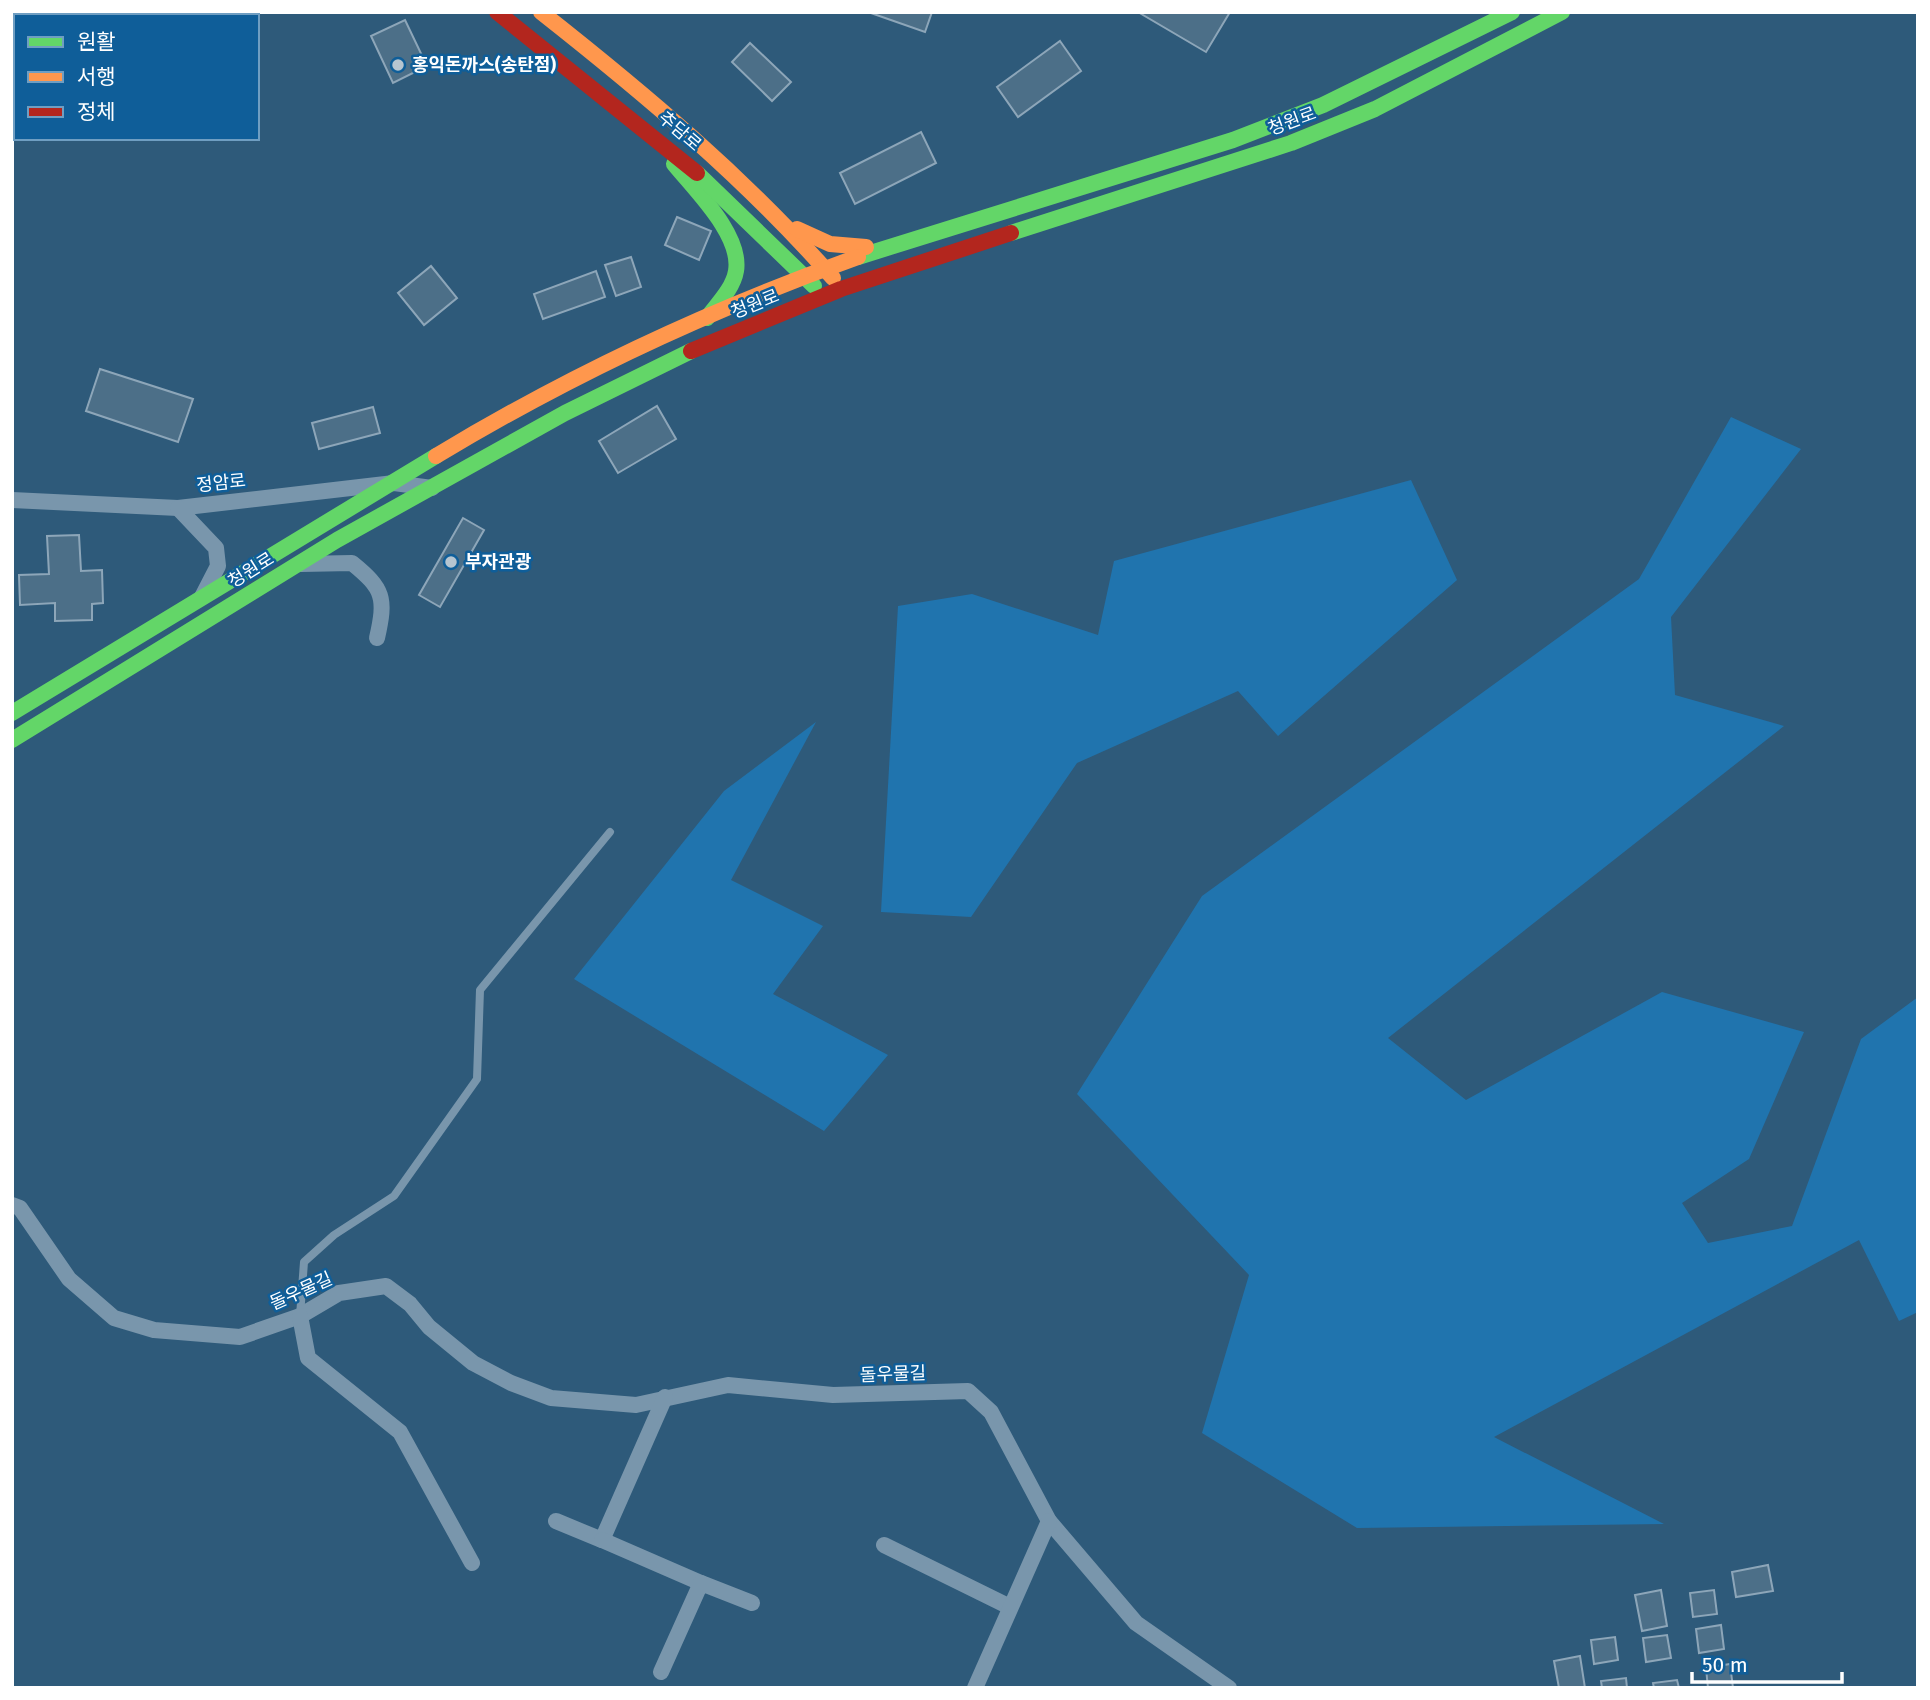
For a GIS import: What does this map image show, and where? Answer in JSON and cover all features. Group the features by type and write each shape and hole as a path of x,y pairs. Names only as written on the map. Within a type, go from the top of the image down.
{"main road":[{"name":"추담로","path":"497,12 645,126 706,179 823,296"},
{"name":"추담로","path":"541,12 671,117 763,203 841,289"},
{"name":"청원로","path":"12,713 394,484 467,437 588,370 825,269 1233,140 1322,105 1512,12"},
{"name":"청원로","path":"12,740 298,564 565,414 691,351 841,289 1182,176 1291,144 1375,109 1562,12"},
{"path":"645,126 733,239 737,269 728,289 707,318"},
{"path":"763,203 814,241 842,248 894,245"}],"street":[{"name":"정암로","path":"12,500 178,508 394,484 433,488"},
{"path":"178,508 216,548 218,566 201,599"},
{"path":"298,564 352,563 375,582 384,606 377,638"},
{"name":"돌우물길","path":"12,1205 20,1208 69,1279 114,1318 154,1330 240,1337 300,1316 339,1293 386,1286 410,1304 429,1326 473,1363 511,1383 563,1399 636,1405 728,1385 833,1395 968,1391 991,1412 1049,1521 1136,1623 1229,1688"},
{"path":"300,1316 308,1358 400,1432 472,1563"},
{"path":"602,1540 665,1397"},
{"path":"556,1521 751,1604"},
{"path":"975,1688 1049,1521"},
{"path":"884,1545 1010,1607"},
{"path":"661,1672 701,1583"}],"lane":[{"path":"300,1316 304,1262 334,1234 394,1196 477,1079 481,990 610,832"}],"shaded area":[{"path":"1731,417 1801,449 1671,617 1675,695 1784,726 1388,1038 1466,1100 1662,992 1804,1032 1749,1159 1682,1203 1708,1243 1792,1226 1861,1039 1918,997 1918,1312 1899,1321 1859,1240 1494,1437 1664,1524 1357,1528 1202,1433 1249,1275 1077,1094 1202,896 1639,579"},
{"path":"1411,480 1457,580 1278,736 1238,691 1077,763 971,917 881,912 898,606 972,594 1098,635 1114,561"},
{"path":"816,722 731,880 823,926 773,994 888,1055 824,1131 574,979 724,791"}],"building":[{"path":"868,12 932,12 925,32"},
{"path":"1138,12 1230,12 1206,52"},
{"path":"405,20 427,66 393,83 371,36"},
{"path":"1060,41 1081,71 1018,117 997,87"},
{"path":"750,43 791,82 772,101 732,62"},
{"path":"921,132 936,163 855,204 840,173"},
{"path":"677,217 711,231 699,260 665,245"},
{"path":"631,257 641,287 616,296 605,265"},
{"path":"431,266 457,298 424,325 398,293"},
{"path":"596,271 605,297 543,319 534,294"},
{"path":"100,369 193,399 178,442 86,411"},
{"path":"657,406 676,439 618,473 599,441"},
{"path":"373,407 380,433 319,449 312,423"},
{"name":"부자관광","path":"463,518 484,530 440,607 419,595"},
{"path":"79,535 81,571 102,570 103,603 92,604 92,620 55,621 55,603 20,605 19,575 49,574 47,536"},
{"path":"1768,1565 1773,1591 1736,1597 1732,1572"},
{"path":"1661,1590 1667,1626 1642,1631 1635,1595"},
{"path":"1714,1590 1717,1614 1693,1617 1690,1593"},
{"path":"1721,1625 1724,1649 1699,1653 1696,1629"},
{"path":"1667,1635 1671,1658 1646,1662 1643,1638"},
{"path":"1615,1637 1618,1660 1594,1664 1591,1640"},
{"path":"1580,1656 1585,1688 1559,1688 1554,1661"},
{"path":"1730,1664 1733,1688 1708,1688 1706,1668"},
{"path":"1626,1678 1627,1688 1602,1688 1601,1681"},
{"path":"1677,1680 1679,1688 1654,1688 1653,1683"}],"traffic: fast":[{"path":"858,257 1233,140 1323,105 1512,12"},
{"path":"1011,233 1291,143 1375,109 1562,12"},
{"path":"674,164 725,228 736,257 732,284 707,318"},
{"path":"697,173 814,286"},
{"path":"12,740 337,540 565,413 691,351"},
{"path":"12,713 436,456"}],"traffic: slow":[{"path":"541,12 693,138 765,206 833,278"},
{"path":"797,229 830,244 866,247"},
{"path":"436,456 538,398 695,321 858,257"}],"traffic: jam":[{"path":"497,12 697,173"},
{"path":"691,351 841,289 1011,233"}],"place":[{"name":"홍익돈까스(송탄점)","path":"398,65"},
{"name":"부자관광","path":"451,562"}]}
